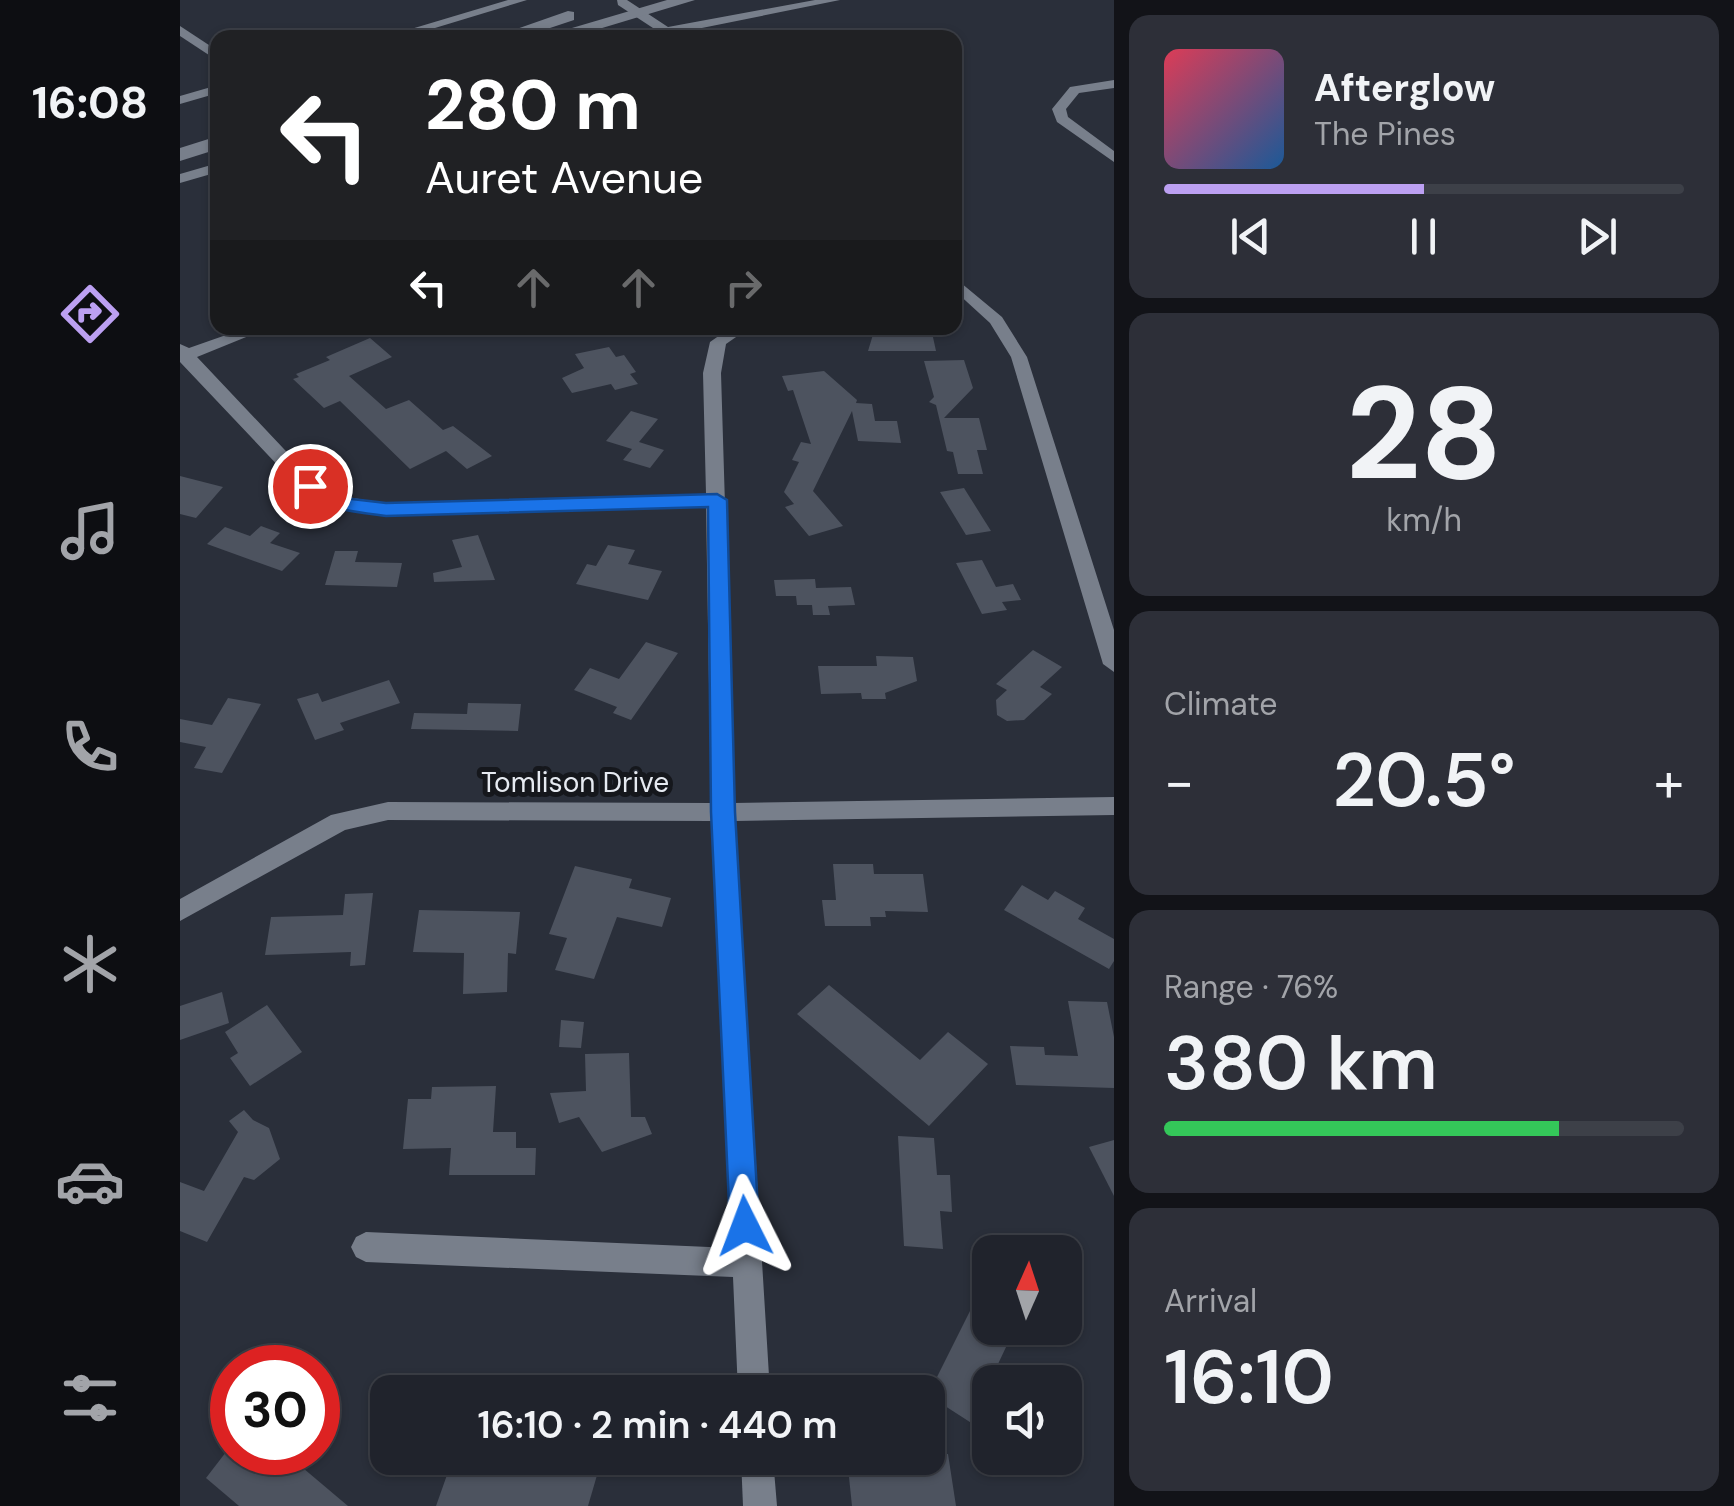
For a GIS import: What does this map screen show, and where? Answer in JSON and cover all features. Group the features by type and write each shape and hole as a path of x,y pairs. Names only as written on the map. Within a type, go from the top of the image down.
{"main road":[{"path":"532,30 630,5 686,0"},
{"path":"567,30 630,5"},
{"path":"180,140 210,131"},
{"path":"180,154 210,145"}],"street":[{"path":"414,30 522,0"},
{"path":"691,30 834,0"},
{"path":"630,5 666,30"},
{"path":"448,8 461,16"},
{"path":"180,30 210,51"},
{"path":"1114,84 1075,90 1059,109 1062,119 1114,158"},
{"path":"180,100 210,91"},
{"path":"1096,144 1114,139"},
{"path":"180,179 210,170"},
{"path":"962,289 996,320 1019,357 1114,664"},
{"path":"239,335 182,354 323,496 386,510 717,500"},
{"path":"730,335 718,342 713,356 723,812 753,1375"},
{"name":"Tomlison Drive","path":"180,911 321,832 358,816 388,812 1114,806"},
{"path":"366,1247 747,1263"},
{"path":"758,1475 760,1506"}],"building":[{"path":"873,335 933,335 936,351 868,351"},
{"path":"370,338 392,357 349,376 386,409 409,400 443,430 453,426 492,456 467,469 446,451 410,469 340,401 324,408 293,379 299,377 296,374 330,360 326,357"},
{"path":"609,347 616,357 624,355 636,372 630,374 638,384 615,390 611,384 572,393 562,378 584,368 575,354"},
{"path":"964,360 973,388 944,418 979,418 987,450 977,450 983,474 958,474 953,452 947,451 936,405 929,402 934,397 924,361"},
{"path":"824,371 856,403 872,404 875,421 897,421 901,443 858,441 852,411 813,491 843,526 809,536 785,507 794,504 784,492 799,462 792,460 801,442 811,444 793,390 788,391 782,376"},
{"path":"631,411 658,419 639,442 664,450 650,468 623,460 632,449 606,441"},
{"path":"180,476 223,487 196,518 180,514"},
{"path":"964,488 991,531 966,535 940,492"},
{"path":"261,526 280,533 270,543 300,553 282,571 207,544 225,527 250,536"},
{"path":"478,535 495,580 434,582 433,573 462,567 452,540"},
{"path":"608,545 635,550 628,564 662,571 648,600 576,584 587,564 596,566"},
{"path":"335,551 358,551 355,562 402,563 397,587 325,585"},
{"path":"982,560 996,587 1013,584 1021,600 1002,602 1007,610 982,614 956,563"},
{"path":"815,579 816,588 851,587 855,605 828,606 830,615 813,615 812,605 797,605 796,596 776,596 774,580"},
{"path":"646,642 678,653 631,720 613,713 617,707 574,690 590,668 619,679"},
{"path":"1033,650 1062,667 1040,687 1052,694 1024,720 1007,721 997,715 996,700 1007,690 996,684"},
{"path":"876,656 913,657 917,681 885,693 886,699 862,699 861,693 821,694 818,666 877,666"},
{"path":"389,680 400,703 340,723 344,730 315,740 297,699 318,693 322,702"},
{"path":"228,698 261,704 222,773 194,768 206,747 180,742 180,719 212,725"},
{"path":"468,703 521,704 518,731 411,729 414,713 467,714"},
{"path":"833,864 873,864 874,874 923,874 928,912 885,911 886,917 870,917 871,926 825,926 822,900 836,900"},
{"path":"575,866 632,879 629,888 671,898 662,927 617,917 594,979 555,970 567,938 549,934"},
{"path":"1022,885 1048,900 1055,891 1085,908 1078,919 1114,939 1114,961 1109,969 1004,910"},
{"path":"373,893 365,965 350,966 351,952 265,955 271,917 343,915 345,894"},
{"path":"419,910 520,912 516,954 508,953 507,992 463,994 464,953 413,952"},
{"path":"829,985 920,1060 948,1032 988,1064 929,1126 797,1014"},
{"path":"222,992 229,1023 180,1040 180,1006"},
{"path":"1068,1001 1107,1002 1114,1037 1114,1088 1016,1085 1010,1046 1044,1047 1045,1055 1078,1056"},
{"path":"267,1005 302,1052 250,1086 230,1058 238,1053 225,1032"},
{"path":"561,1020 584,1022 581,1048 559,1047"},
{"path":"629,1053 631,1117 645,1117 652,1134 602,1152 579,1117 559,1123 550,1093 586,1091 585,1054"},
{"path":"496,1086 493,1132 516,1132 516,1148 536,1148 535,1175 449,1175 451,1148 403,1149 408,1099 431,1099 432,1087"},
{"path":"244,1110 269,1128 280,1159 254,1180 244,1177 207,1242 180,1231 180,1182 204,1191 238,1132 229,1121"},
{"path":"898,1136 934,1138 937,1175 950,1175 952,1212 940,1211 943,1249 904,1246"},
{"path":"1114,1140 1114,1196 1089,1147"},
{"path":"972,1307 972,1345 1007,1345 998,1365 972,1365 972,1423 945,1406 945,1375 938,1375"},
{"path":"945,1454 956,1506 852,1506 849,1475 945,1475"},
{"path":"210,1473 311,1475 348,1506 239,1506 206,1478"},
{"path":"447,1475 597,1475 588,1506 436,1506"}],"route":[{"path":"310,486 323,496 350,505 386,510 717,500 723,812 745,1226"}]}
